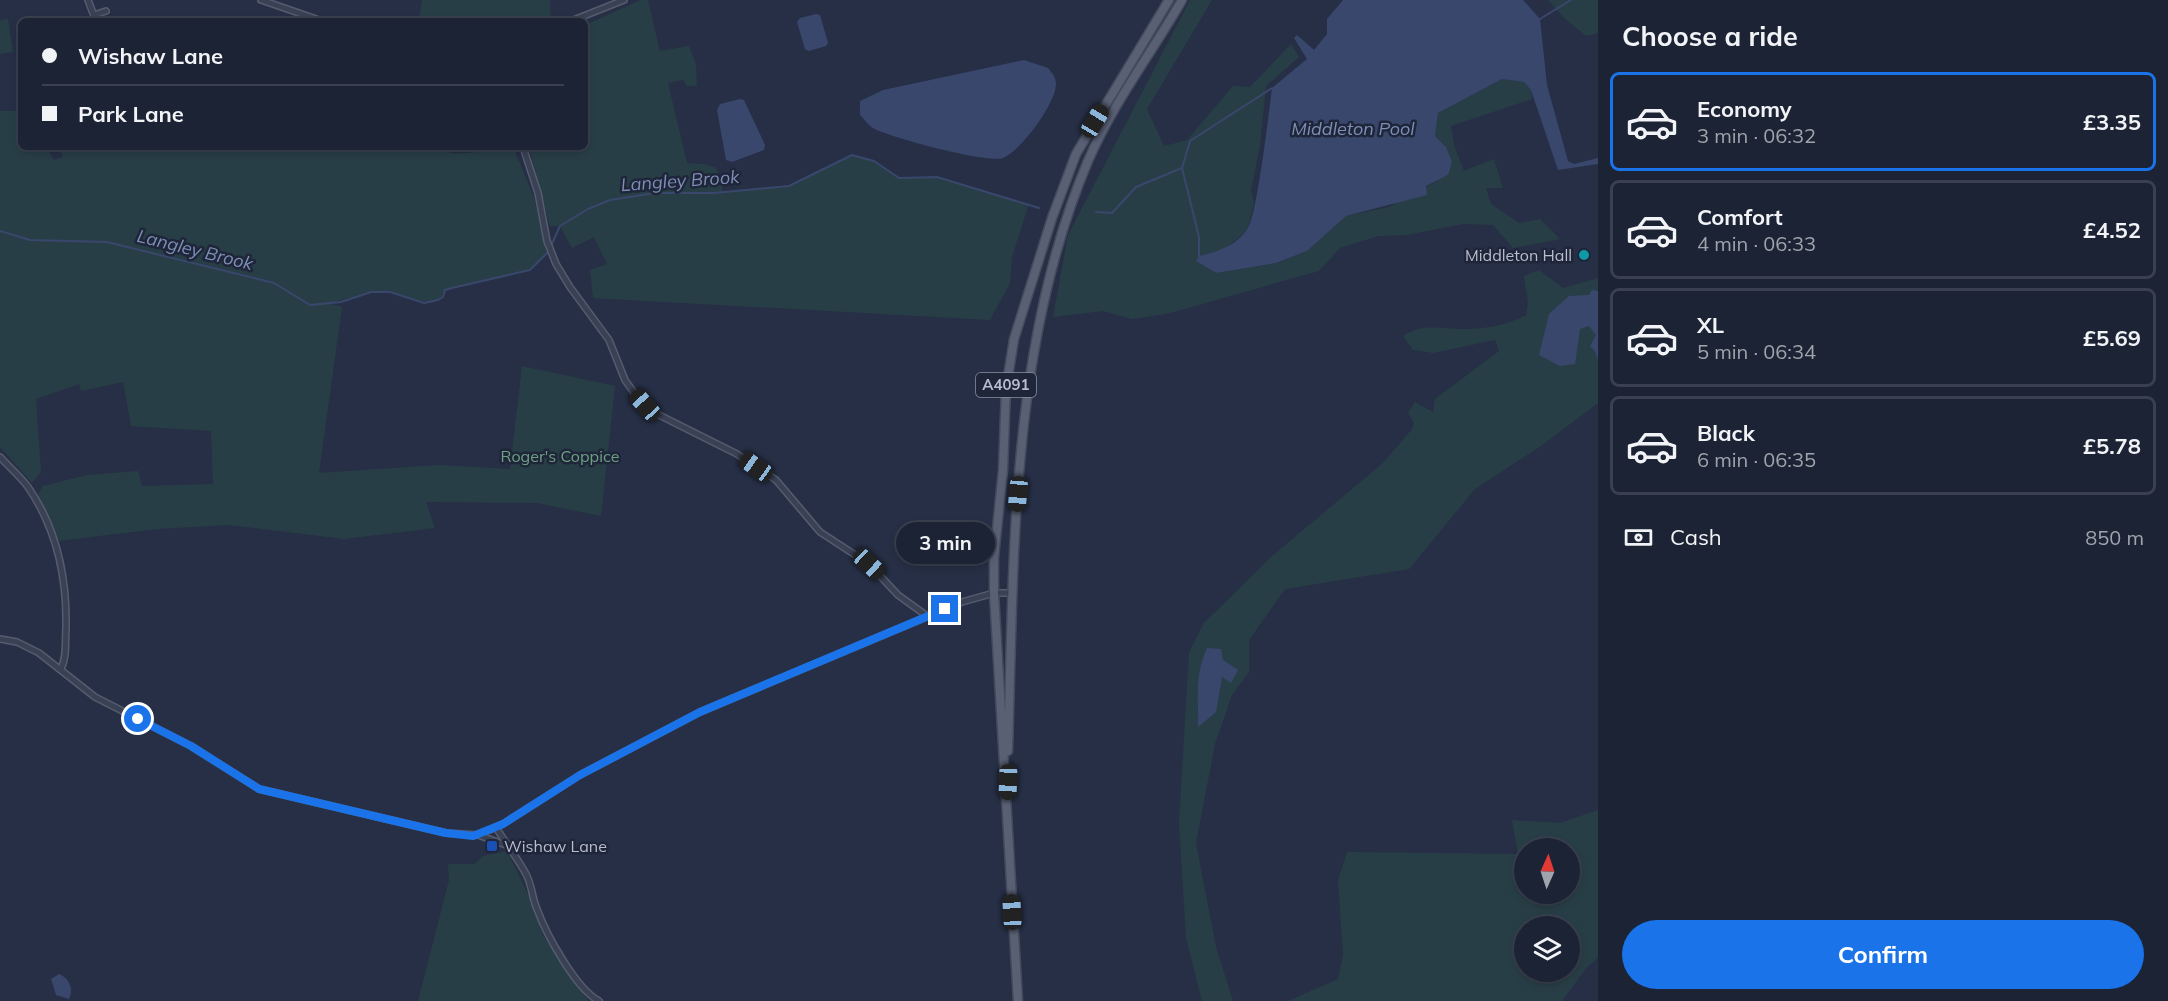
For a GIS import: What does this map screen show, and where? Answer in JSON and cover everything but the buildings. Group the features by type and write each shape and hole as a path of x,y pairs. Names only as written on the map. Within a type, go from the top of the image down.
{"main road":[{"name":"A4091","path":"1018,1001 994,593 994,558 1004,470 1006,390 1014,339 1052,218 1076,154 1169,0"},
{"name":"A4091","path":"1007,806 1017,510 1028,403 1043,309 1062,232 1074,196 1106,125 1182,0"}],"street":[{"path":"88,0 95,18 106,11"},
{"path":"261,0 313,18"},
{"path":"579,18 624,0"},
{"path":"525,150 538,193 547,241 556,264 609,340 625,380 635,394 659,415 737,454 776,480 820,532 869,564 898,595 927,616"},
{"path":"0,457 31,491 52,536 63,571 66,601 65,657 61,669"},
{"path":"478,835 496,827 580,775 700,712 927,616 994,593 1013,593"},
{"path":"0,639 29,647 95,697 191,746 259,789 446,833 478,835 506,845"},
{"path":"496,827 527,877 536,907 549,935 588,994 598,1001"}],"green space":[{"path":"422,0 550,0 551,18 419,18"},
{"path":"641,0 648,0 660,51 689,46 696,64 697,86 687,86 683,80 668,83 687,163 705,164 716,168 722,182 722,192 789,186 852,155 874,161 899,178 937,177 1029,204 1012,257 1010,283 990,320 593,298 590,270 607,264 594,237 572,248 560,226 550,226 530,150 588,150 588,24"},
{"path":"1190,0 1212,0 1147,109 1164,146 1187,140 1233,86 1250,87 1291,44 1299,57 1266,86 1260,146 1251,190 1254,203 1248,230 1222,251 1199,256 1197,261 1216,273 1277,263 1307,251 1346,216 1389,207 1448,175 1446,147 1435,136 1438,113 1502,79 1524,82 1531,90 1532,99 1451,126 1454,145 1464,171 1494,159 1503,188 1486,188 1491,204 1519,223 1540,219 1560,239 1513,248 1493,225 1464,224 1406,235 1379,236 1340,248 1319,271 1167,314 1132,319 1103,311 1053,317 1068,235"},
{"path":"1548,0 1598,0 1598,33 1586,36 1564,18"},
{"path":"8,19 13,52 0,54 0,20"},
{"name":"Roger's Coppice","path":"0,111 18,111 18,150 48,150 54,160 63,157 61,150 442,150 463,153 514,150 534,197 547,255 530,270 446,290 438,300 423,301 395,293 380,292 328,303 342,307 319,473 439,465 510,469 522,366 615,386 601,516 537,503 426,502 435,528 344,539 229,525 157,529 58,541 38,494 43,486 87,475 138,471 142,486 213,484 211,431 131,426 123,382 81,391 79,384 36,399 41,472 32,483 0,447"},
{"path":"1539,270 1563,288 1598,278 1598,403 1541,446 1475,489 1409,569 1285,589 1249,640 1249,672 1232,695 1215,744 1196,843 1216,947 1233,1001 1202,1001 1186,938 1179,823 1189,653 1204,623 1272,556 1383,463 1412,429 1414,423 1408,413 1415,402 1433,412 1435,399 1499,351 1495,340 1433,353 1413,350 1403,336 1426,328 1490,327 1526,315 1528,302 1524,276"},
{"path":"1598,810 1598,958 1580,977 1580,916 1514,916 1514,982 1576,982 1562,1001 1288,1001 1338,979 1343,955 1338,880 1347,852 1514,854 1514,904 1580,904 1580,838 1515,838 1512,820 1560,823"},
{"path":"507,851 530,898 543,935 588,1001 418,1001 449,880 448,864 475,864 483,856"}],"water":[{"name":"Middleton Pool","path":"1343,0 1523,0 1540,19 1547,85 1568,161 1574,164 1598,158 1598,164 1558,170 1531,90 1524,82 1502,79 1438,113 1435,136 1446,147 1452,162 1448,175 1426,186 1427,195 1346,216 1307,251 1276,263 1216,273 1196,261 1199,256 1231,244 1247,230 1259,186 1272,88 1307,59 1294,38 1297,35 1314,50 1327,34 1327,19"},
{"path":"820,15 828,43 826,46 809,51 805,49 797,22 800,18"},
{"path":"1024,60 1048,68 1054,75 1056,84 1050,103 1036,126 1019,146 1003,158 994,159 960,154 898,137 873,128 860,115 860,101 883,90"},
{"path":"744,100 765,145 764,150 732,162 726,160 717,110 720,104"},
{"path":"1592,290 1598,291 1598,360 1595,351 1590,346 1596,335 1589,326 1580,329 1575,364 1560,366 1539,355 1549,314 1569,296 1589,295"},
{"path":"1207,648 1221,649 1223,660 1238,670 1231,683 1222,677 1216,712 1198,727 1200,669"},
{"path":"59,974 70,984 69,999 56,995 51,979"}],"waterway":[{"path":"1540,19 1571,0"},
{"path":"1182,168 1190,141 1272,88"},
{"name":"Langley Brook","path":"551,246 560,226 588,209 610,200 655,193 714,193 789,186 852,155 874,161 899,178 937,177 1039,208"},
{"name":"Langley Brook","path":"1096,212 1112,213 1136,187 1182,168 1199,237 1199,256"},
{"name":"Langley Brook","path":"0,231 30,240 107,242 274,283 310,305 341,302 371,292 390,292 424,303 438,300 443,297 445,290 530,270 549,251"}],"place":[{"name":"Middleton Hall","path":"1584,255"},
{"name":"Wishaw Lane","path":"492,846"}],"route":[{"path":"138,719 191,746 259,789 338,806 421,828 473,836 503,824 580,775 700,712 945,609"}]}
